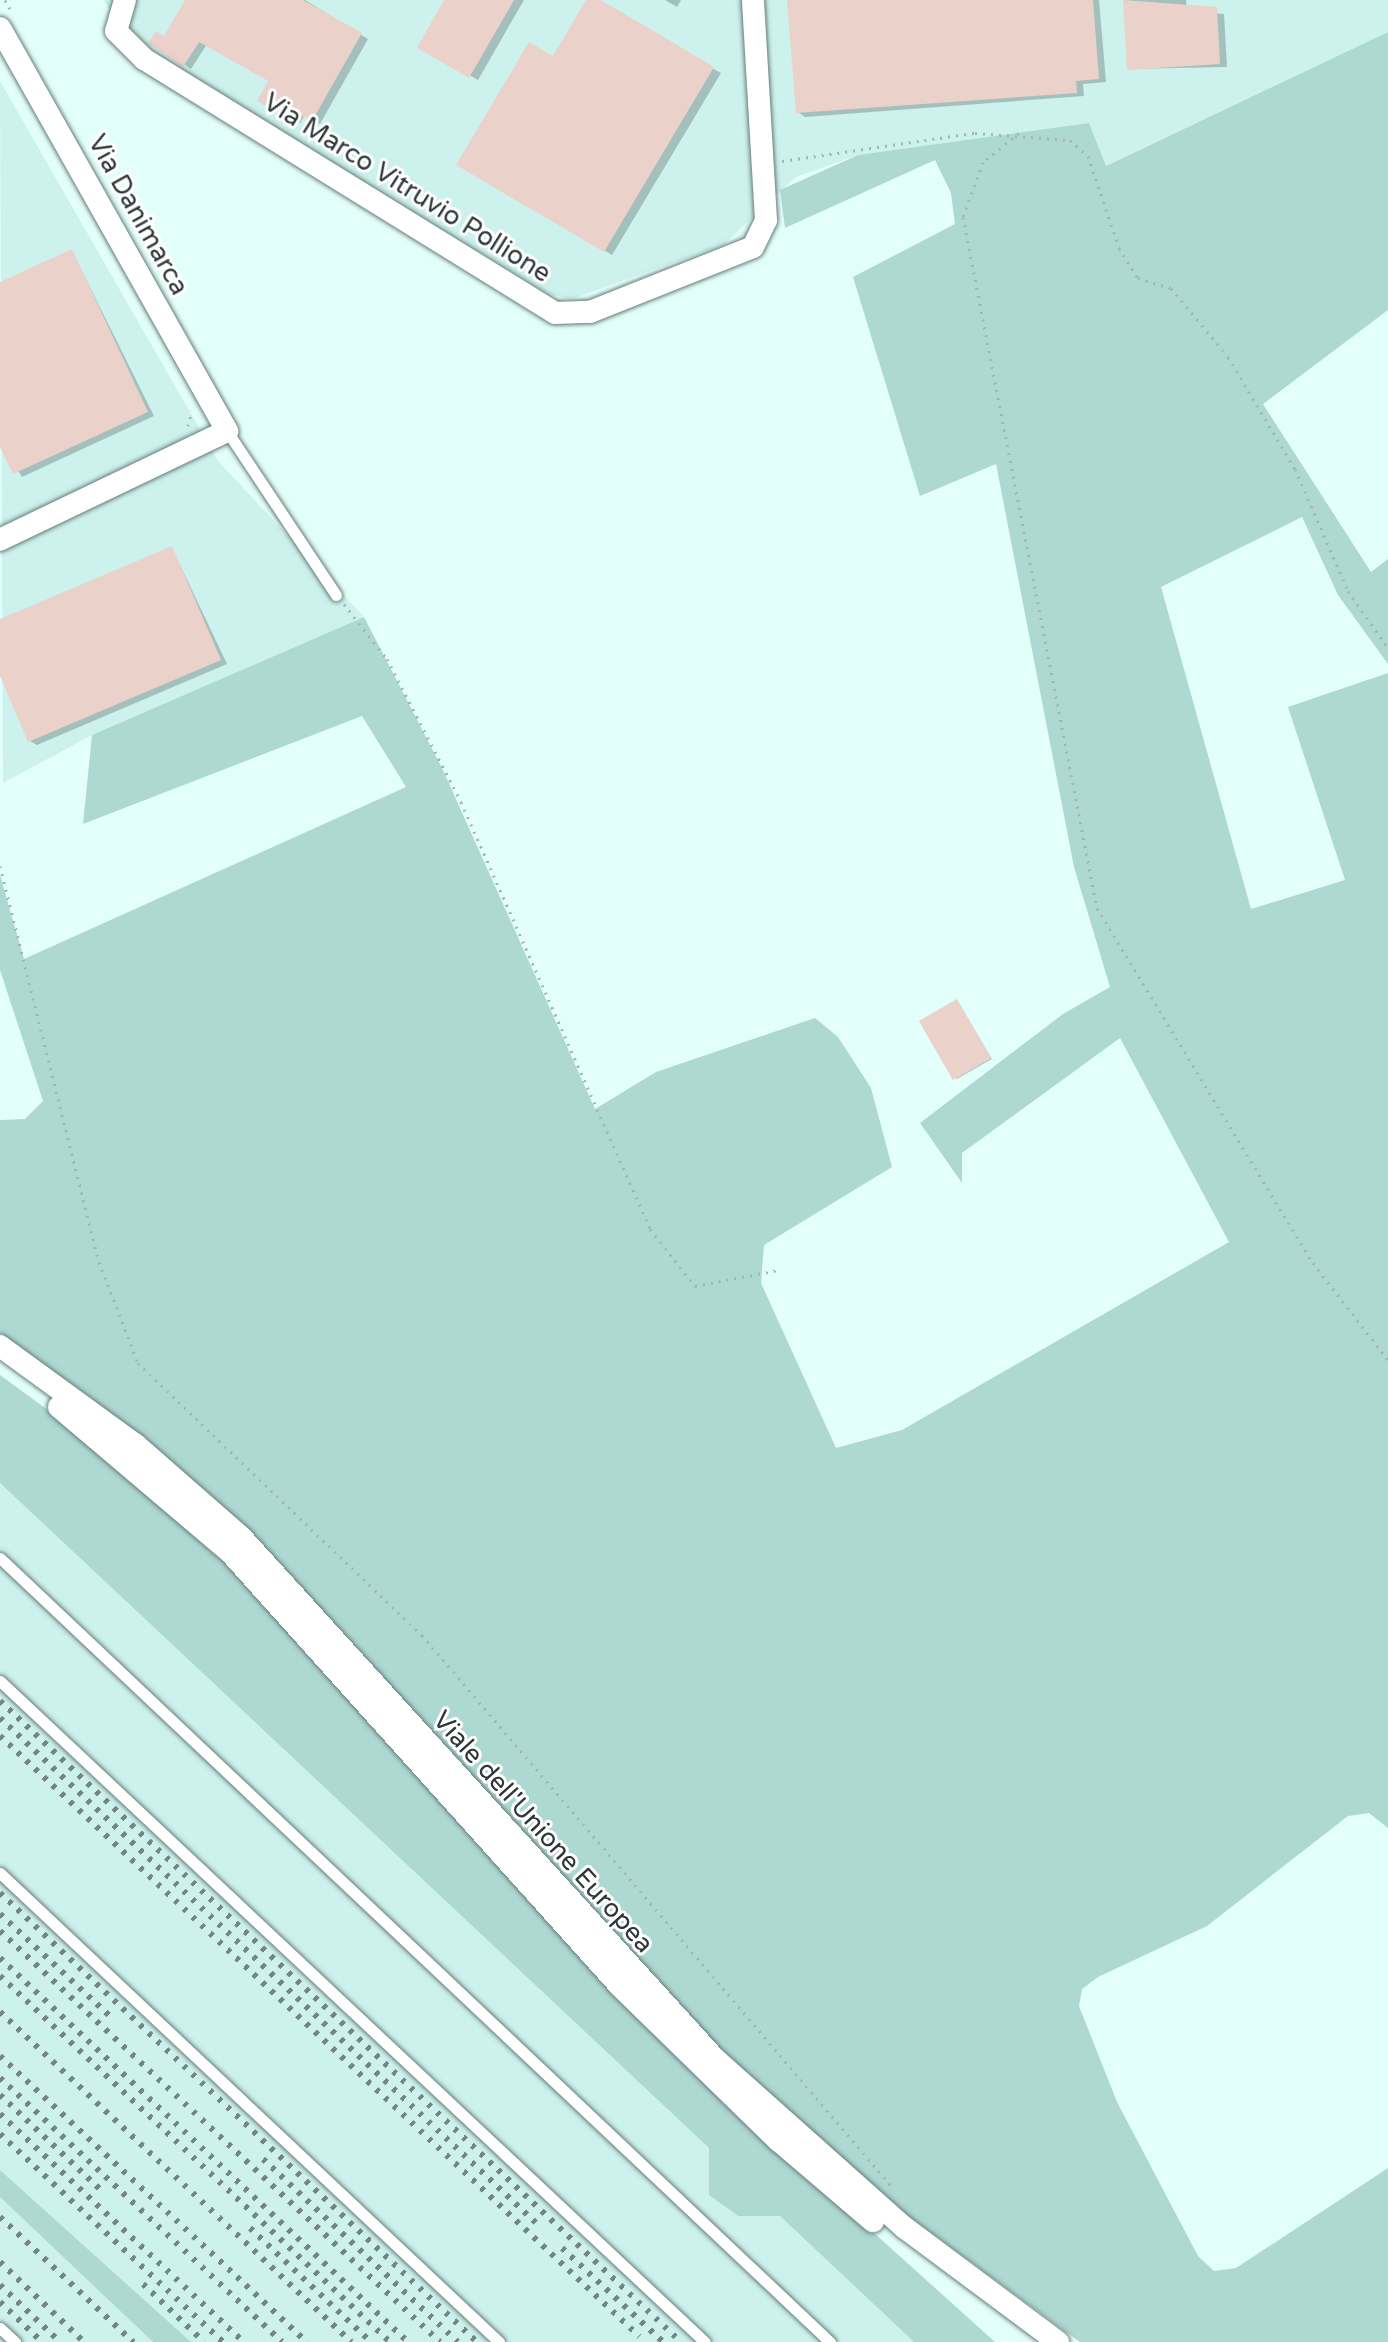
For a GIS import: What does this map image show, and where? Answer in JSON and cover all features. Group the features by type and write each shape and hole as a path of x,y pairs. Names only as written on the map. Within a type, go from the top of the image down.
{"street":[{"name":"Via Marco Vitruvio Pollione","path":"125,0 116,31 144,59 555,313 590,312 753,247 766,220 753,0"},
{"name":"Via Danimarca","path":"0,28 227,431"},
{"path":"0,540 227,431"},
{"name":"Viale dell'Unione Europea","path":"0,1346 136,1445 241,1537 636,1980 905,2228 1058,2342"},
{"name":"Viale dell'Unione Europea","path":"0,1364 128,1459 230,1552 701,2068 899,2242 1034,2342"}],"lane":[{"path":"227,431 336,595"},
{"path":"0,1558 830,2342"},
{"path":"0,1681 705,2342"},
{"path":"0,1873 499,2342"},
{"path":"0,2328 15,2342"}],"path":[{"path":"762,165 904,139 1019,133 1070,140 1088,156 1119,248 1138,278 1171,288 1199,316 1228,357 1295,469 1348,591 1388,648"},
{"path":"1019,133 983,162 963,217 1097,908 1238,1146 1388,1360"},
{"path":"336,595 387,659 461,802 650,1229 695,1286 779,1270"},
{"path":"0,866 99,1262 138,1363 422,1635 904,2201 905,2228"}],"shaded area":[{"path":"104,0 1388,0 1388,32 1105,166 1089,123 858,155 796,177 723,245 571,299 548,294 123,36"},
{"path":"1388,32 1388,310 1263,404 1371,572 1388,559 1388,664 1338,595 1302,517 1161,587 1251,909 1345,880 1288,707 1388,673 1388,1828 1369,1813 1348,1816 1207,1926 1098,1977 1082,1989 1079,2006 1117,2102 1198,2256 1214,2271 1236,2268 1388,2168 1388,2342 1080,2342 888,2201 754,2083 575,1899 253,1535 153,1445 0,1333 0,1120 25,1119 43,1101 0,970 0,875 24,959 406,787 362,716 83,824 92,735 364,617 442,768 595,1109 656,1072 815,1018 838,1037 871,1088 892,1167 764,1245 761,1283 836,1448 902,1430 1229,1242 1120,1038 962,1153 962,1183 920,1123 1063,1014 1110,987 1074,867 996,464 920,496 853,277 955,224 951,193 935,160 785,228 780,190 858,155 1089,123 1106,166"},
{"path":"0,81 218,461 364,617 92,735 3,783"},
{"path":"0,1375 97,1446 224,1559 640,2022 995,2342 914,2342 780,2216 738,2216 709,2195 709,2148 0,1483"},
{"path":"0,1483 709,2148 709,2195 738,2216 780,2216 914,2342 191,2342 0,2170"},
{"path":"0,2170 191,2342 153,2342 0,2197"},
{"path":"0,2197 105,2296 153,2342 0,2342"}],"building":[{"path":"185,0 303,0 362,33 312,121 297,113 292,121 257,101 268,81 199,42 183,67 148,43 156,31 164,36"},
{"path":"444,0 514,0 469,78 417,48"},
{"path":"586,0 601,0 714,67 604,252 456,165 529,42 553,56"},
{"path":"787,0 1093,0 1099,79 1076,81 1077,93 796,113"},
{"path":"1123,0 1217,7 1220,64 1127,70"},
{"path":"72,249 148,412 13,474 0,447 0,282"},
{"path":"172,546 221,660 28,742 0,676 0,619"},
{"path":"957,999 991,1058 953,1080 919,1021"}],"railway":[{"path":"0,1701 681,2342"},
{"path":"0,1718 536,2223"},
{"path":"0,1736 639,2336"},
{"path":"0,1893 477,2342"},
{"path":"0,1914 111,2017"},
{"path":"0,1931 440,2342"},
{"path":"0,1958 408,2342"},
{"path":"0,1976 390,2342"},
{"path":"0,2012 351,2342"},
{"path":"0,2056 307,2342"},
{"path":"0,2078 282,2342"},
{"path":"0,2095 102,2191"},
{"path":"0,2114 244,2342"},
{"path":"0,2134 223,2342"},
{"path":"263,2159 458,2342"},
{"path":"0,2217 133,2342"},
{"path":"250,2228 371,2342"},
{"path":"562,2248 663,2342"},
{"path":"0,2262 84,2342"},
{"path":"143,2284 204,2342"},
{"path":"0,2285 60,2342"},
{"path":"0,2302 42,2342"}]}
